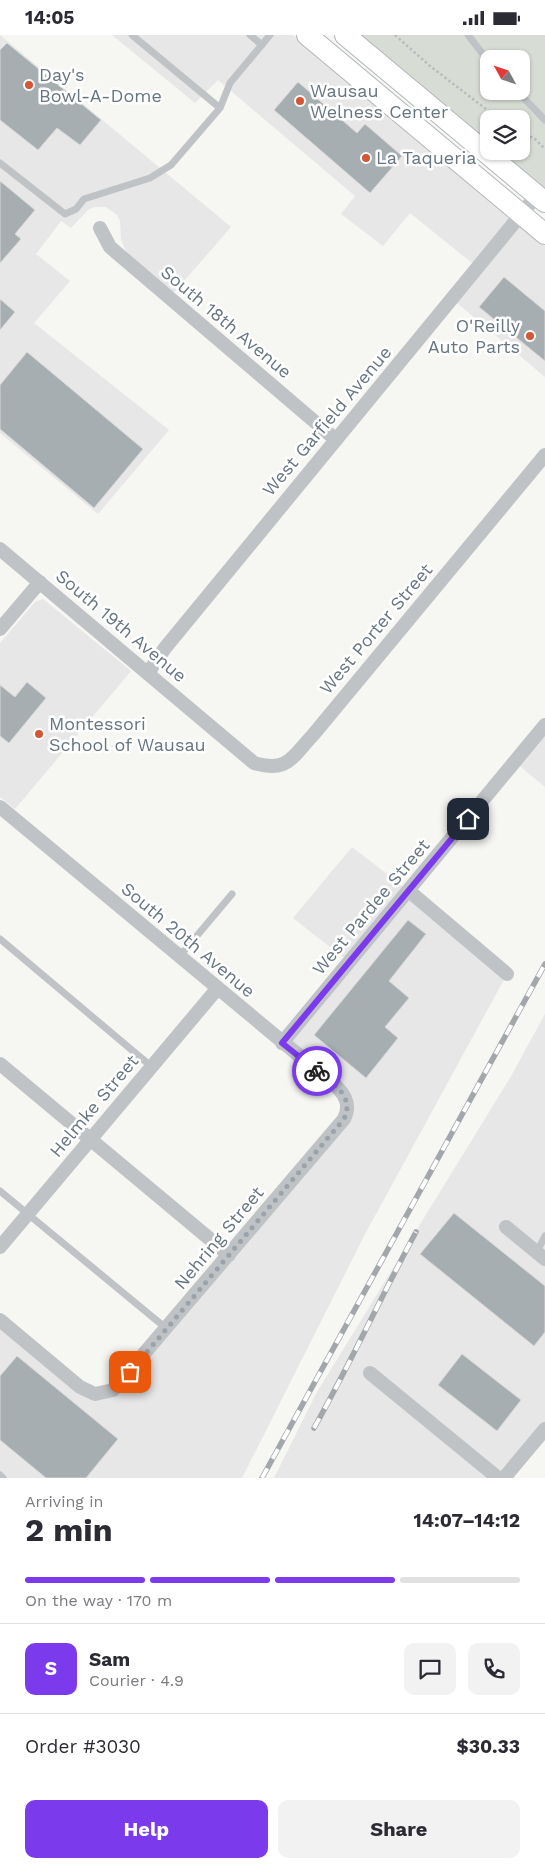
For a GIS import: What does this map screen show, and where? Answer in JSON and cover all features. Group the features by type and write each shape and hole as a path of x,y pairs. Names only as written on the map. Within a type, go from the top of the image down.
{"main road":[{"path":"307,35 545,234"},
{"path":"345,35 541,198"}],"street":[{"name":"West Garfield Avenue","path":"148,673 165,648 521,214 541,198"},
{"name":"South 18th Avenue","path":"100,228 110,247 336,439"},
{"name":"West Porter Street","path":"218,733 254,763 275,767 288,762 545,455"},
{"name":"South 19th Avenue","path":"0,549 218,733"},
{"path":"0,629 40,582"},
{"name":"West Pardee Street","path":"282,1043 545,725"},
{"name":"South 20th Avenue","path":"0,807 337,1087 343,1093 348,1105"},
{"path":"409,891 507,974"},
{"name":"Helmke Street","path":"0,1247 217,989"},
{"path":"0,1064 229,1255"},
{"name":"Nehring Street","path":"0,1320 80,1387 95,1394 113,1390 167,1329 344,1119 348,1105"},
{"path":"506,1227 541,1256"},
{"path":"370,1373 498,1478"},
{"path":"504,1478 545,1429"}],"lane":[{"path":"132,35 220,108"},
{"path":"250,35 262,45"},
{"path":"0,163 65,214 76,209 84,199 150,178 171,165 220,108 230,83 270,35"},
{"path":"468,35 480,50"},
{"path":"526,100 545,119"},
{"path":"179,957 232,894"},
{"path":"0,939 152,1067"},
{"path":"0,1191 167,1329"},
{"path":"541,1256 545,1237"},
{"path":"0,1475 3,1478"}],"path":[{"path":"395,35 430,66 487,110"},
{"path":"530,136 545,149"}],"shaded area":[{"path":"0,35 231,227 171,296 127,253 121,240 120,221 117,215 106,207 94,207 88,210 71,228 61,221 36,254 70,281 34,323 169,430 98,514 0,433"},
{"path":"112,35 293,35 545,246 545,377 456,302 482,271 410,213 383,246 341,214 355,196 218,80 195,103"},
{"path":"359,35 545,35 545,189 510,160 530,160 530,110 480,110 480,136"},
{"name":"Montessori School of Wausau","path":"43,599 131,671 15,809 0,797 0,643 35,602"},
{"path":"545,725 545,787 515,762"},
{"path":"352,847 409,891 507,974 364,1236 242,1478 0,1478 0,1320 80,1387 106,1393 348,1105 282,1043 349,962 293,918"},
{"path":"545,1014 545,1429 504,1478 274,1478 317,1392 510,1078"}],"building":[{"name":"Day's Bowl-A-Dome","path":"7,43 101,120 80,145 57,128 38,150 0,120 0,50"},
{"path":"298,82 357,133 365,124 402,156 370,193 274,110"},
{"path":"0,181 35,210 15,234 21,239 0,263"},
{"name":"O'Reilly Auto Parts","path":"504,277 545,311 545,361 479,307"},
{"path":"0,299 15,312 0,330"},
{"path":"27,352 143,449 94,508 0,429 0,385"},
{"path":"27,682 46,698 9,743 0,736 0,685 15,697"},
{"path":"408,920 426,934 389,981 409,998 385,1027 398,1038 366,1078 314,1035"},
{"path":"454,1213 545,1286 545,1332 534,1346 420,1254"},
{"path":"462,1354 521,1400 497,1431 438,1385"},
{"path":"17,1356 118,1439 86,1478 46,1478 0,1440 0,1376"}],"railway":[{"path":"262,1478 545,964"},
{"path":"314,1428 416,1232"}],"way so far":[{"path":"130,1372 344,1119 348,1105 343,1093 317,1071"}],"place":[{"name":"Day's Bowl-A-Dome","path":"29,85"},
{"name":"Wausau Welness Center","path":"300,101"},
{"name":"La Taqueria","path":"366,158"},
{"name":"O'Reilly Auto Parts","path":"530,336"},
{"name":"Montessori School of Wausau","path":"39,734"}],"route":[{"path":"317,1071 282,1043 468,819"}]}
